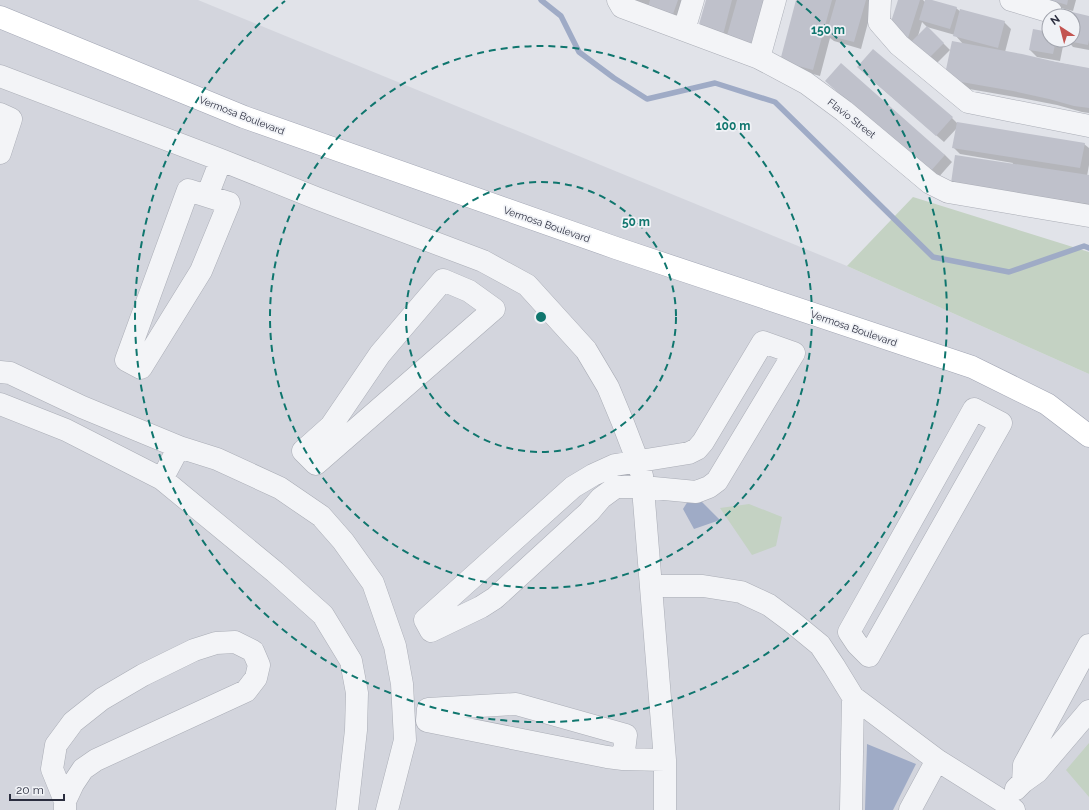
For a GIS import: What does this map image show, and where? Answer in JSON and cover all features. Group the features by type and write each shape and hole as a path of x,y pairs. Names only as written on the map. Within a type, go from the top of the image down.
{"main road":[{"name":"Vermosa Boulevard","path":"0,17 244,118 623,250 972,367 1046,404 1089,436"}],"street":[{"name":"Flavio Street","path":"618,0 622,7 759,58 806,83 844,111 930,183 948,192 1089,216"},
{"path":"684,30 693,0"},
{"path":"759,58 775,0"},
{"path":"880,0 879,22 899,46 968,102 1089,126"},
{"path":"1011,0 1041,9"},
{"path":"0,108 6,78 484,261 527,285 586,350 608,387 624,423 642,476 665,760 665,810"},
{"path":"0,114 11,119 0,153"},
{"path":"207,196 221,160"},
{"path":"188,190 207,196 229,203 201,271 141,368 126,360 188,190"},
{"path":"469,291 484,261"},
{"path":"443,280 469,291 494,309 316,464 303,451 331,426 380,354 443,280"},
{"path":"763,342 794,353 717,481 709,487 696,492 644,487 616,487 601,498 589,512 495,598 481,607 431,631 425,620 573,487 593,474 615,466 638,462 689,453 697,449 704,442 763,342"},
{"path":"347,810 356,730 357,693 350,661 323,615 275,572 162,479 66,430 1,404 5,372 82,407 179,447 217,459 280,488 321,516 344,541 373,583 395,646 402,684 405,740 387,810"},
{"path":"974,409 1001,424 869,656 858,644 849,632 974,409"},
{"path":"162,479 179,447"},
{"path":"615,466 616,487"},
{"path":"652,586 703,586 741,592 769,605 820,646 853,697 937,760 1009,806 1023,782 1037,772 1089,711"},
{"path":"236,642 252,651 259,665 256,678 246,691 96,760 82,769 73,784 65,805 52,769 56,745 73,722 102,699 144,675 194,650 216,643 236,642"},
{"path":"834,666 858,644"},
{"path":"1023,782 1024,765 1089,645"},
{"path":"851,810 853,697"},
{"path":"623,759 626,734 516,704 428,709 427,721 607,757 623,759 665,760"},
{"path":"910,810 937,760"}],"shaded area":[{"path":"0,0 198,0 847,266 1089,374 1089,810 0,810"}],"green space":[{"path":"913,197 1089,252 1089,374 847,266"},
{"path":"749,504 782,517 776,546 752,555 720,508"},
{"path":"1089,743 1089,797 1066,770"}],"water":[{"path":"693,493 720,520 694,529 683,509"},
{"path":"867,744 916,764 893,810 865,810"}],"building":[{"path":"650,0 678,0 673,14 648,7"},
{"path":"706,0 732,0 723,35 698,28"},
{"path":"737,0 767,0 754,46 726,39"},
{"path":"796,0 832,0 813,70 780,61"},
{"path":"836,0 866,0 854,42 826,35"},
{"path":"898,0 920,0 908,38 888,31"},
{"path":"925,0 932,0 957,7 950,29 919,20"},
{"path":"1050,0 1068,0 1067,5"},
{"path":"960,9 1005,21 998,48 953,36"},
{"path":"1081,14 1089,16 1088,45 1081,44"},
{"path":"927,26 944,43 927,60 910,43"},
{"path":"1033,29 1041,30 1041,48 1054,48 1053,54 1029,50"},
{"path":"952,41 1089,68 1089,108 1074,106 1013,91 944,79"},
{"path":"873,49 953,117 936,136 857,67"},
{"path":"841,63 945,155 929,173 825,81"},
{"path":"957,122 1085,143 1080,168 952,148"},
{"path":"955,155 1089,175 1089,204 951,183"}],"waterway":[{"path":"541,0 561,16 579,52 614,78 647,99 715,83 775,102 933,257 1009,272 1084,246 1089,248"}]}
